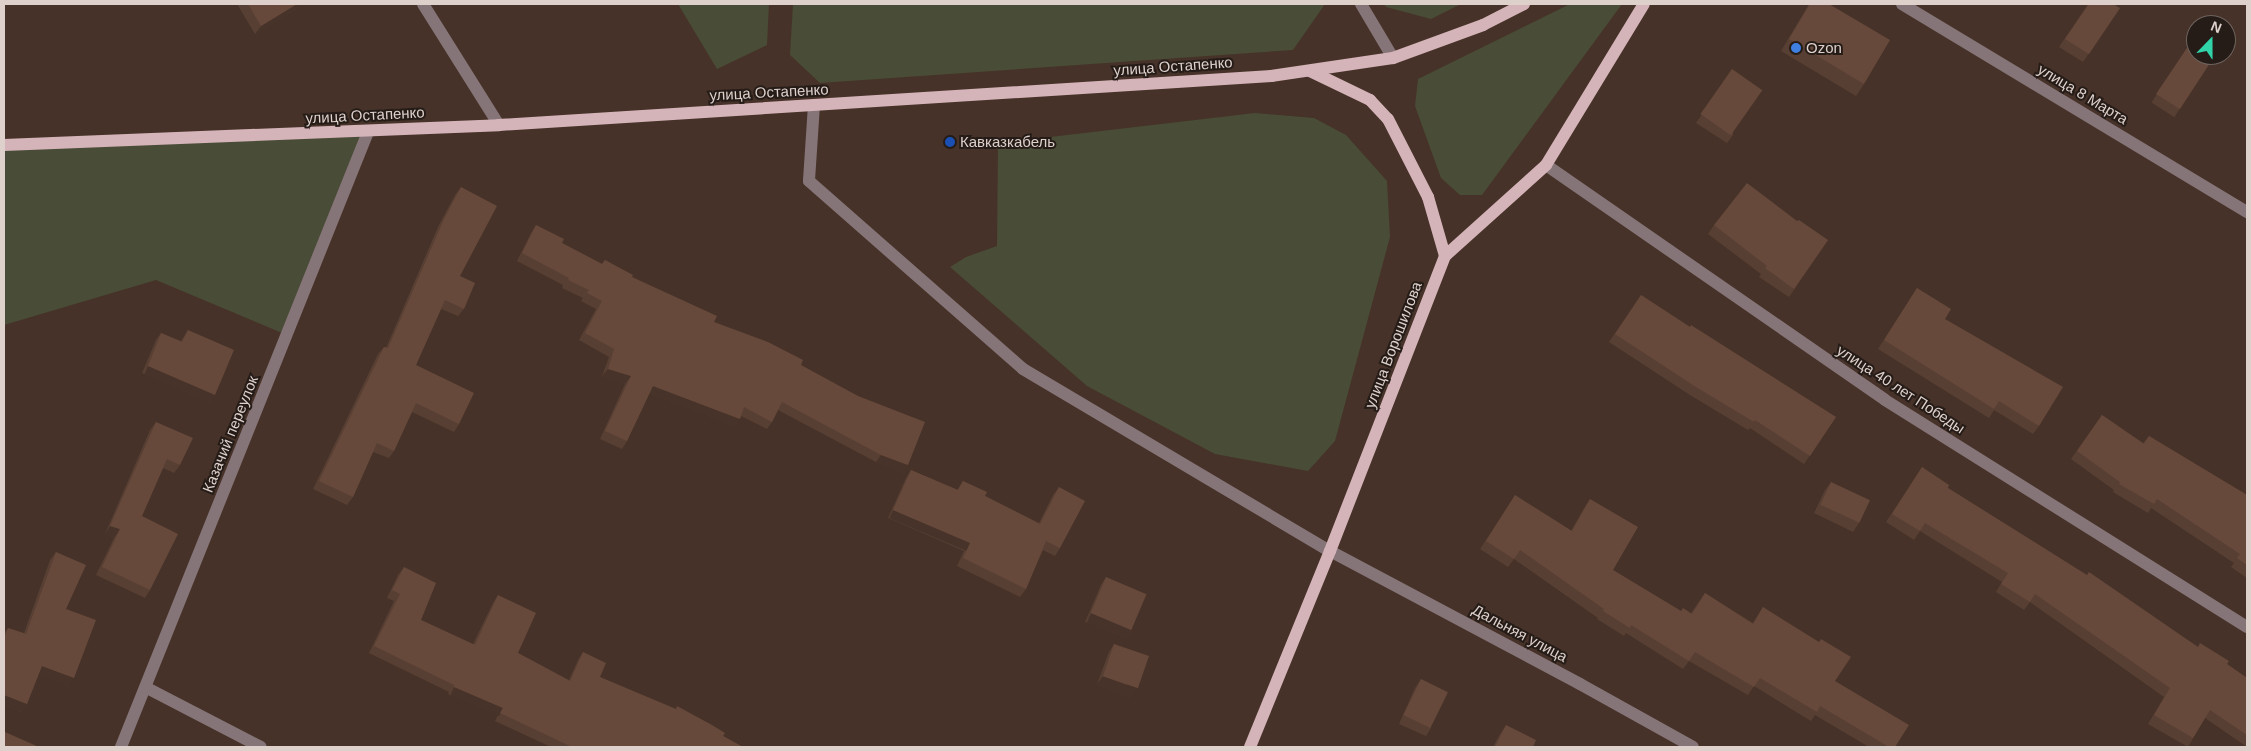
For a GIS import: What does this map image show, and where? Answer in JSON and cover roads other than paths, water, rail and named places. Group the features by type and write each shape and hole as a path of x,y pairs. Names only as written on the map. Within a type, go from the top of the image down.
{"main road":[{"name":"улица Остапенко","path":"4,145 368,132 499,125 1271,76 1393,58 1484,25 1524,4"},
{"name":"улица Ворошилова","path":"1250,747 1330,551 1445,256 1546,165 1644,4"},
{"path":"1310,71 1370,100 1388,119 1428,198 1445,256"}],"street":[{"path":"422,4 499,125"},
{"path":"1361,4 1393,58"},
{"name":"улица 8 Марта","path":"1902,4 2247,212"},
{"name":"Дальняя улица","path":"814,105 809,181 1023,369 1330,551 1580,684 1693,747"},
{"name":"Казачий переулок","path":"121,747 147,688 368,132"},
{"name":"улица 40 лет Победы","path":"1546,165 1885,400 2247,627"},
{"path":"147,688 261,747"}],"place":[{"name":"Ozon","path":"1796,48"},
{"name":"Кавказкабель","path":"950,142"}]}
